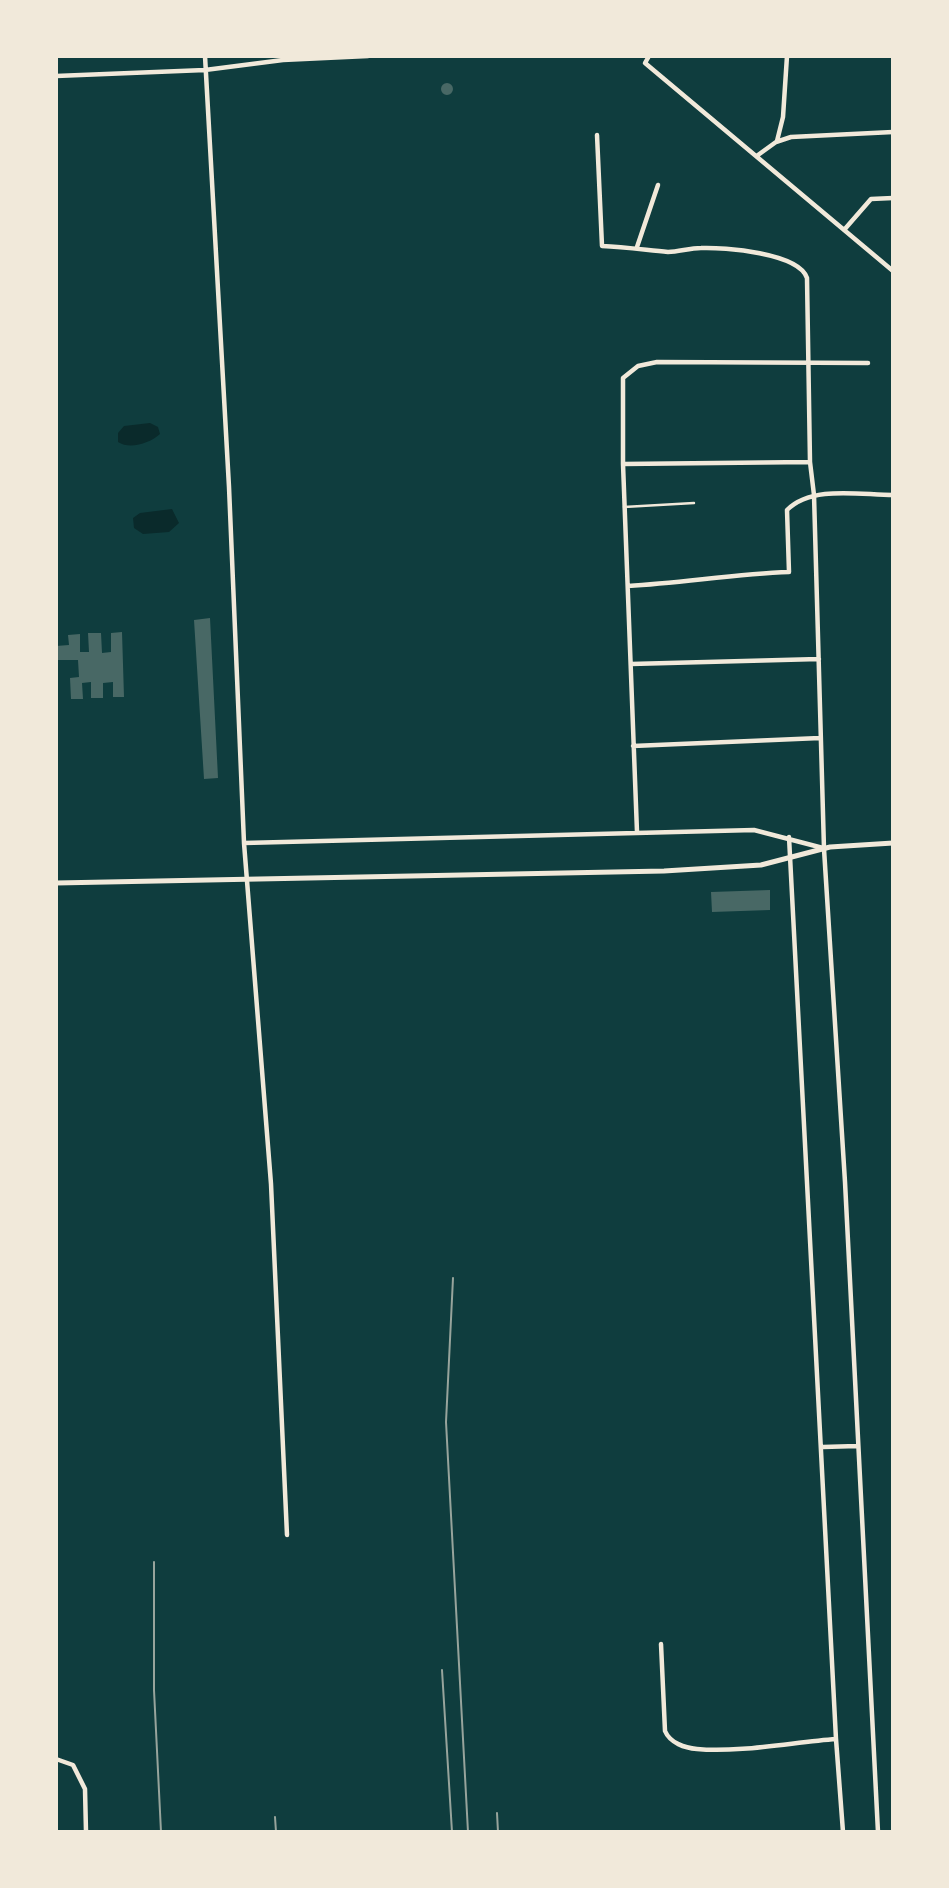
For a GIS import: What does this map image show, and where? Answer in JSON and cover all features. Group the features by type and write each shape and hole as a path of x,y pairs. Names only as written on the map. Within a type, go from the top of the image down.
{"street":[{"path":"205,56 229,487 244,843 271,1184 287,1535"},
{"path":"56,76 205,70 284,60 368,56"},
{"path":"649,56 645,63 758,155 893,271"},
{"path":"776,142 783,117 787,56"},
{"path":"758,155 776,142 791,137 893,132"},
{"path":"597,135 602,246 678,252 698,248 724,248 772,256 805,272 808,285 810,462 814,495 824,849 845,1182 878,1832"},
{"path":"637,247 658,185"},
{"path":"844,230 871,199 893,198"},
{"path":"638,832 624,507 623,382 628,372 638,366 657,362 868,363"},
{"path":"623,464 810,462"},
{"path":"628,586 683,583 728,574 789,572 787,510 798,499 814,495 893,495"},
{"path":"631,664 819,659"},
{"path":"633,746 820,738"},
{"path":"244,843 754,830 789,837 824,849"},
{"path":"789,837 843,1832"},
{"path":"56,883 664,871 761,865 824,849 893,843"},
{"path":"823,1447 857,1446"},
{"path":"661,1644 665,1731 668,1738 680,1745 696,1749 836,1739"},
{"path":"56,1759 74,1765 85,1789 86,1832"}],"lane":[{"path":"624,507 694,503"}],"water":[{"path":"150,423 158,427 160,434 151,440 134,445 118,442 118,433 124,426"},
{"path":"172,509 179,523 169,532 143,534 134,528 133,518 140,513"}],"building":[{"path":"447,83 453,89 447,95 441,89"},
{"path":"210,618 218,778 204,779 194,620"},
{"path":"122,632 124,697 113,697 113,682 103,683 103,698 91,698 91,682 82,683 83,699 71,699 70,678 79,677 78,660 56,660 56,646 69,645 68,635 80,634 80,652 89,652 88,633 101,633 102,653 111,652 111,633"},
{"path":"770,890 770,910 712,912 711,892"}],"railway":[{"path":"453,1278 446,1422 468,1832"},
{"path":"154,1562 154,1690 161,1832"},
{"path":"442,1670 452,1832"},
{"path":"497,1813 498,1832"},
{"path":"275,1817 276,1832"}]}
